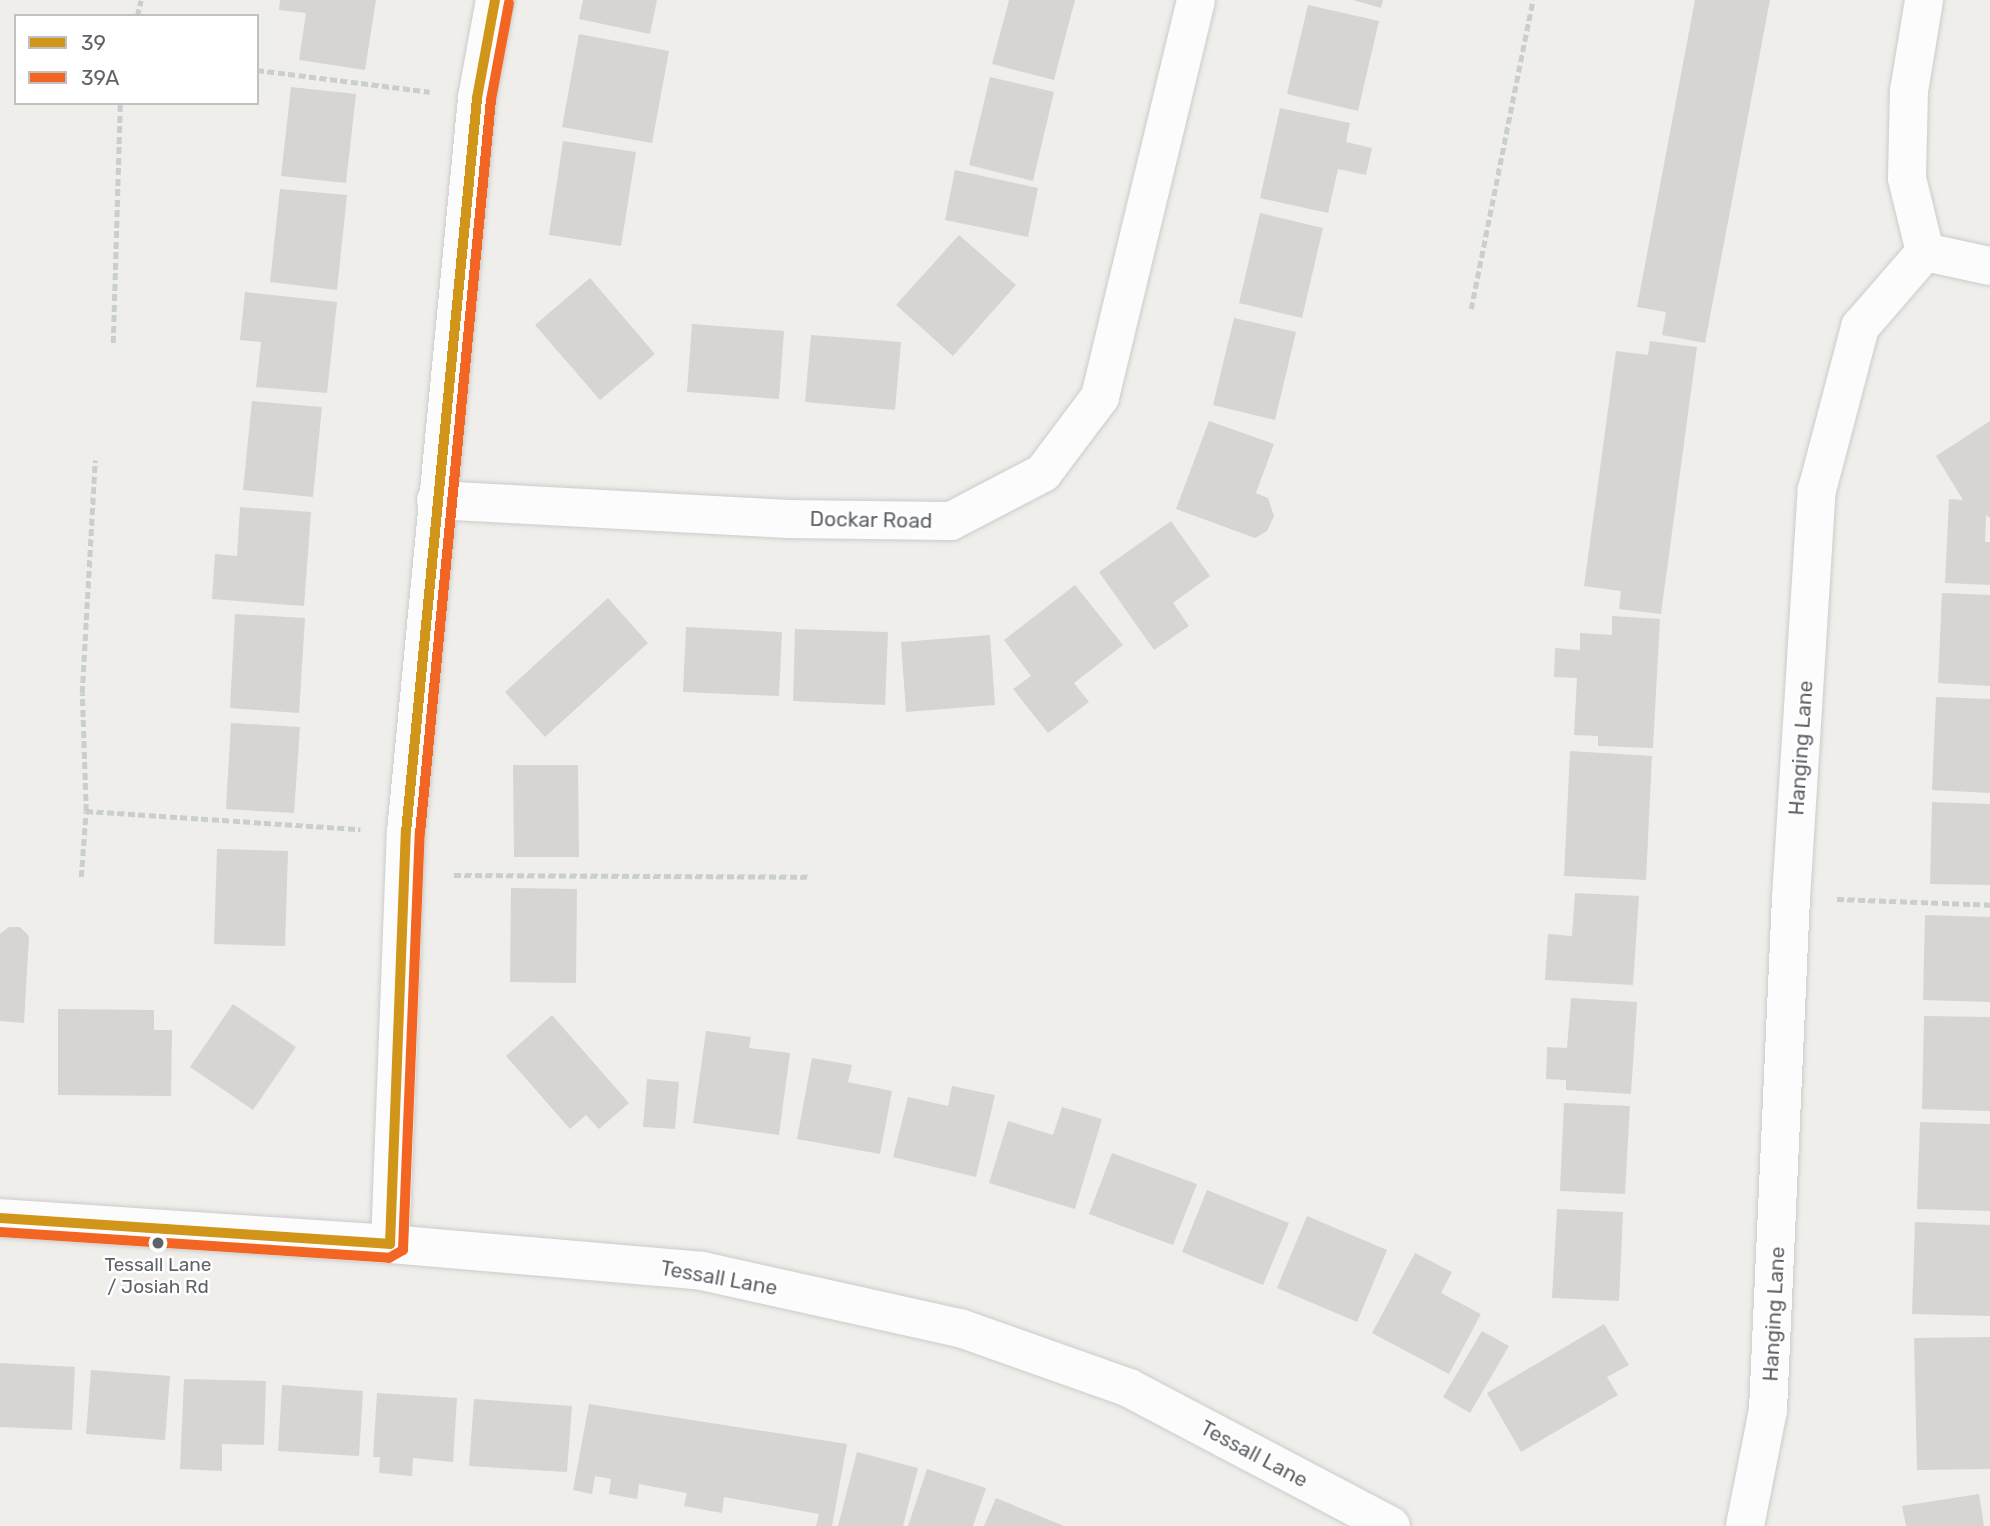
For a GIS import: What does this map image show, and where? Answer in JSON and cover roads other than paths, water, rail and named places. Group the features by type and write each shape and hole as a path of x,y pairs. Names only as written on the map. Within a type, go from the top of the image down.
{"street":[{"path":"390,1244 406,832 436,500 477,98 495,0"},
{"name":"Dockar Road","path":"436,500 789,519 951,522 1043,473 1100,397 1196,0"},
{"path":"1924,0 1909,91 1908,178 1925,252 1990,266"},
{"name":"Hanging Lane","path":"1745,1526 1768,1410 1791,898 1817,490 1860,327 1925,252"},
{"name":"Tessall Lane","path":"0,1218 390,1244 702,1271 960,1328 1129,1388 1391,1526"}],"place":[{"name":"Tessall Lane / Josiah Rd","path":"158,1243"}]}
